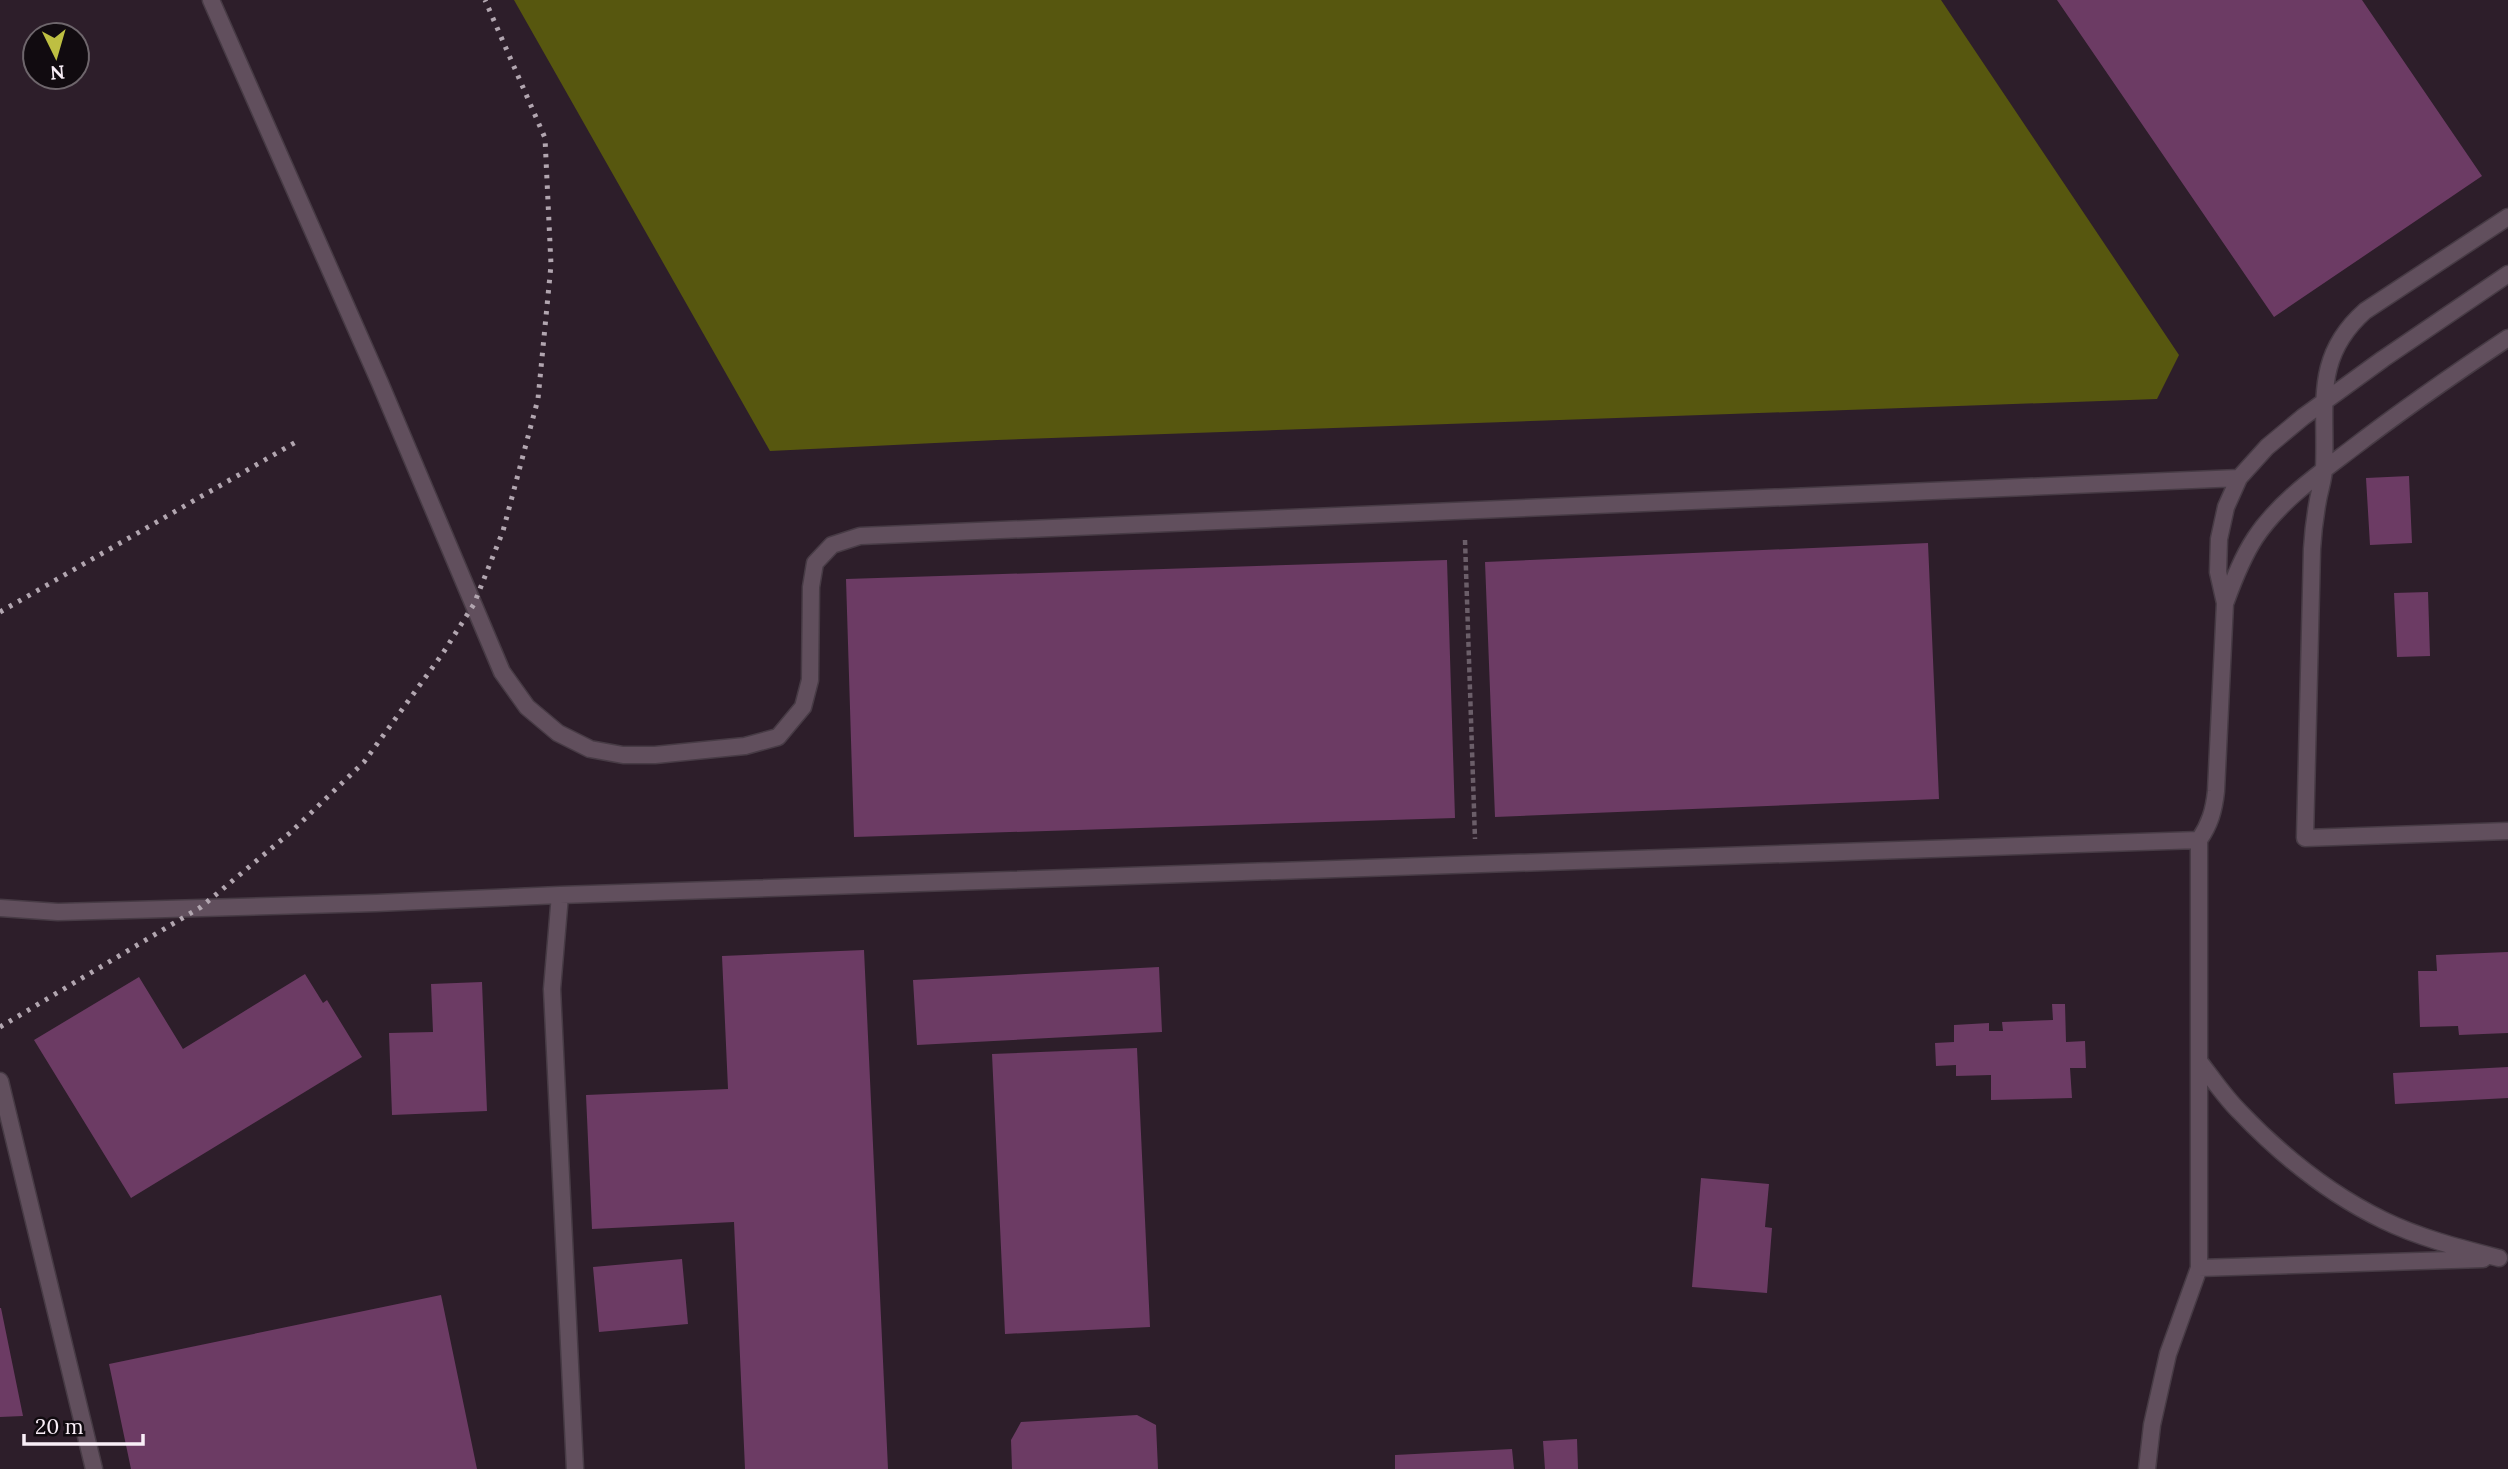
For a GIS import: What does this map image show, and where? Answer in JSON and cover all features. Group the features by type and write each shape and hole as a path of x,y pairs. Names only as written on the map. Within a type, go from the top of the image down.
{"lane":[{"path":"211,0 380,383 502,672 527,707 558,733 590,749 623,755 655,755 745,746 778,737 803,707 810,680 811,587 816,563 832,545 860,536 2239,478"},
{"path":"2508,217 2365,311 2351,323 2334,351 2324,402 2324,469 2312,549 2305,838 2508,831"},
{"path":"2147,1469 2152,1425 2168,1354 2199,1268 2199,840 2208,826 2215,800 2225,603 2218,572 2219,539 2226,507 2239,478 2267,447 2383,359 2508,274"},
{"path":"2225,603 2238,566 2256,536 2278,511 2324,469 2412,403 2508,338"},
{"path":"0,908 58,912 2199,840"},
{"path":"560,895 552,989 575,1469"},
{"path":"2199,1061 2246,1118 2281,1152 2330,1189 2383,1220 2440,1242 2504,1258"},
{"path":"0,1081 94,1469"},
{"path":"2199,1268 2504,1258"}],"path":[{"path":"1464,511 1475,864"}],"shaded area":[{"path":"514,0 1941,0 2179,355 2157,399 997,440 770,451"}],"building":[{"path":"2057,0 2362,0 2482,176 2274,317"},
{"path":"2409,476 2412,543 2370,545 2366,478"},
{"path":"1928,543 1939,799 1495,817 1485,562"},
{"path":"1447,560 1455,818 854,837 846,579"},
{"path":"2428,592 2430,656 2397,657 2394,593"},
{"path":"864,950 888,1469 745,1469 734,1222 592,1229 586,1095 728,1089 722,956"},
{"path":"2508,952 2508,1033 2459,1035 2458,1026 2420,1027 2418,971 2437,971 2436,955"},
{"path":"1159,967 1162,1032 917,1045 913,980"},
{"path":"305,974 323,1003 327,1000 362,1057 131,1198 34,1040 139,977 183,1049"},
{"path":"482,982 487,1111 392,1115 389,1033 433,1032 431,984"},
{"path":"2052,1004 2065,1004 2066,1042 2085,1041 2086,1068 2070,1068 2072,1098 1991,1100 1991,1075 1956,1076 1956,1065 1936,1066 1935,1043 1954,1042 1954,1025 1989,1023 1989,1031 2003,1031 2002,1022 2053,1020"},
{"path":"1137,1048 1150,1327 1005,1334 992,1054"},
{"path":"2508,1067 2508,1098 2395,1104 2393,1073"},
{"path":"1701,1178 1769,1184 1765,1227 1772,1228 1767,1293 1692,1287"},
{"path":"682,1259 688,1324 599,1332 593,1267"},
{"path":"441,1295 477,1469 131,1469 109,1364"},
{"path":"1,1308 23,1416 0,1417"},
{"path":"1137,1415 1156,1425 1158,1469 1012,1469 1011,1440 1021,1422"},
{"path":"1577,1439 1578,1469 1545,1469 1543,1441"},
{"path":"1512,1449 1514,1469 1395,1469 1395,1455"}],"railway":[{"path":"0,1027 201,907 291,832 364,762 443,653 474,604 503,531 538,399 551,265 545,138 485,0"},
{"path":"0,612 296,442"}]}
